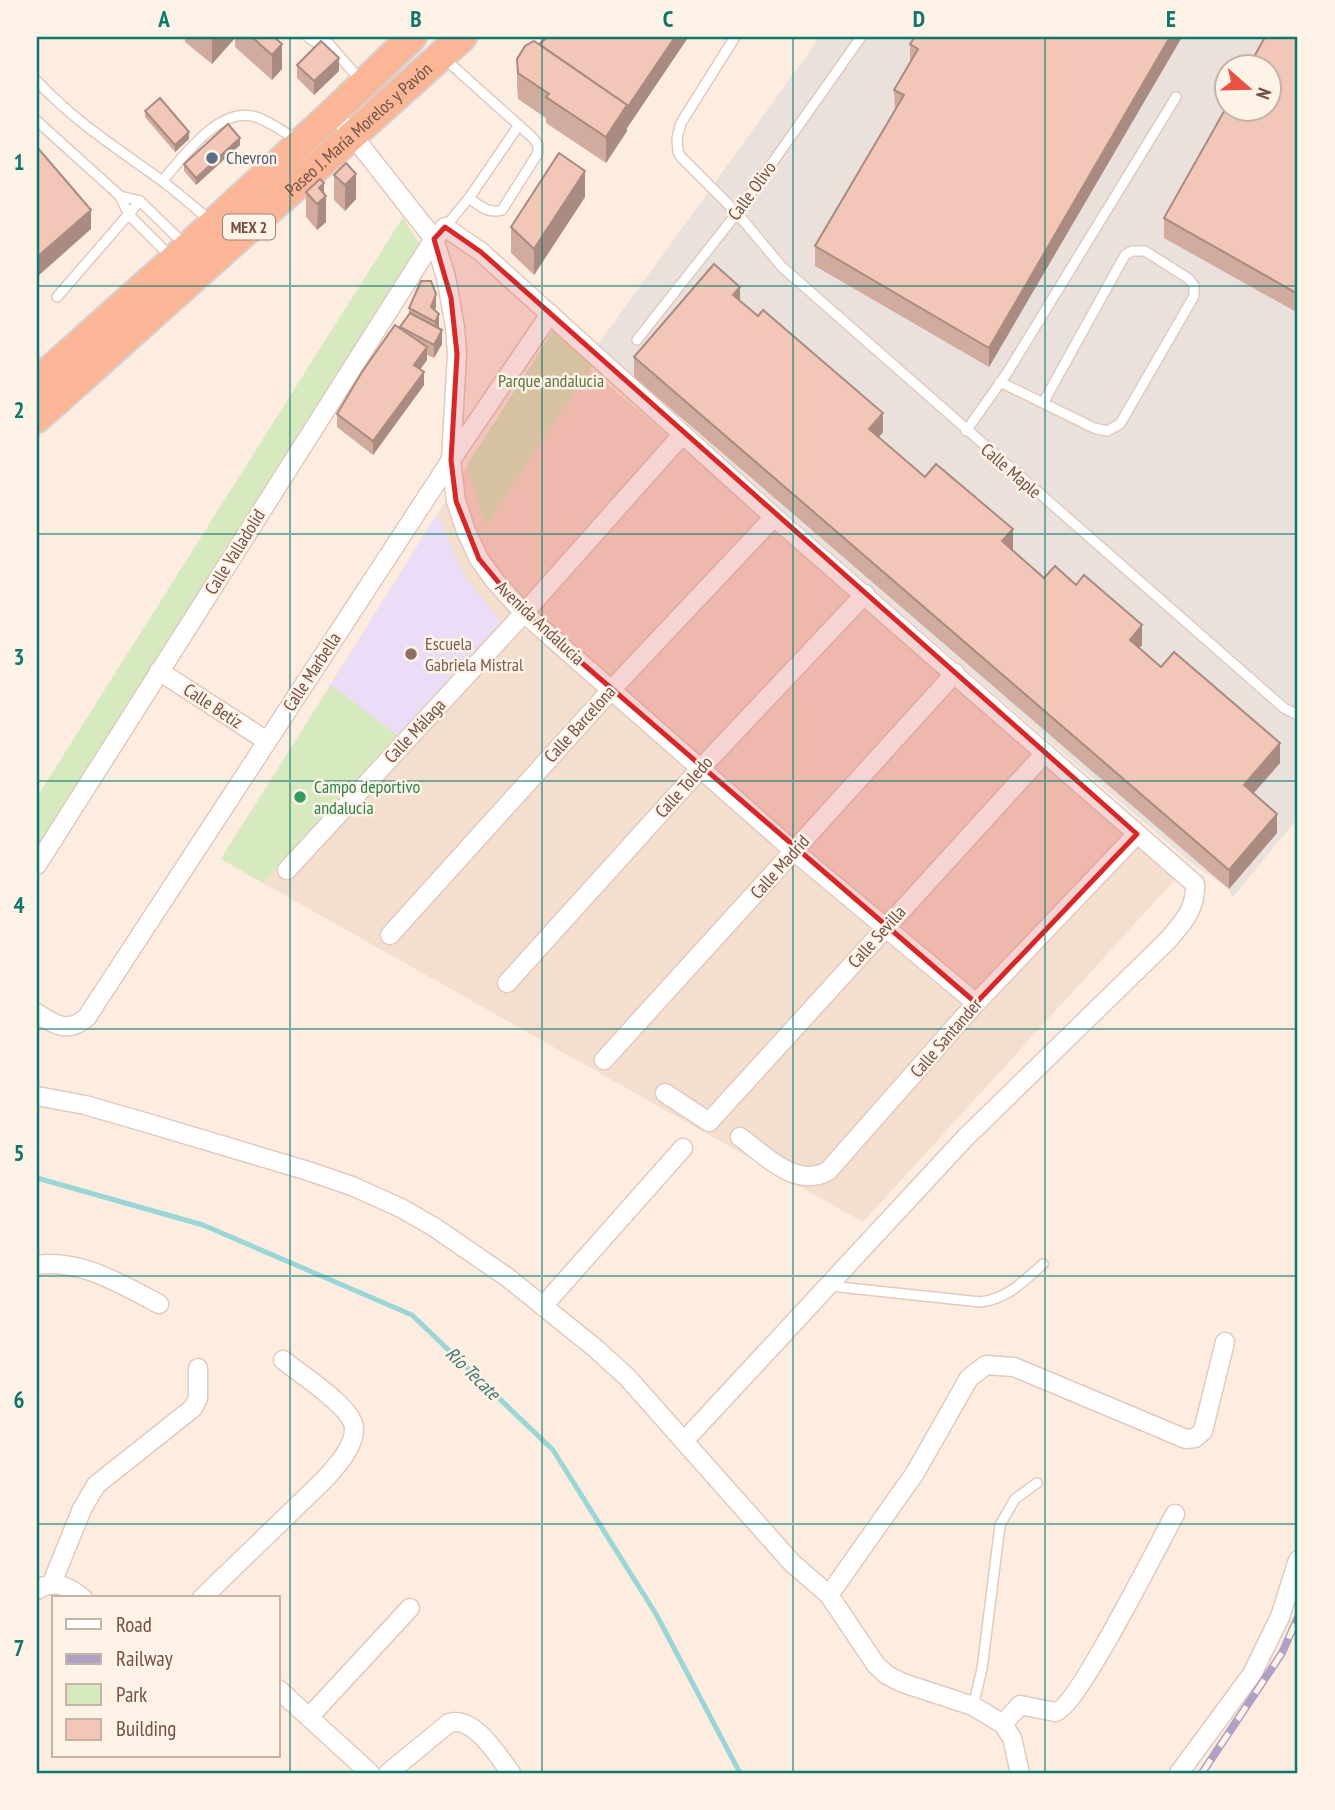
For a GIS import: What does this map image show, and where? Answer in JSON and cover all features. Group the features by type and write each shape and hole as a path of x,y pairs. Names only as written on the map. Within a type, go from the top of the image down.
{"highway":[{"name":"Paseo J. María Morelos y Pavón","path":"37,382 181,253 412,37"},
{"name":"Paseo J. María Morelos y Pavón","path":"37,418 462,37"}],"street":[{"name":"Avenida Andalucia","path":"333,113 440,233 457,354 451,460 456,501 479,559 524,613 794,851 976,1003"},
{"path":"440,233 481,252 774,517 1195,884 1195,898 1183,923 965,1138 685,1440"},
{"name":"Calle Valladolid","path":"37,865 440,233"},
{"name":"Calle Marbella","path":"37,1013 56,1026 74,1027 93,1008 451,460 550,314"},
{"name":"Calle Málaga","path":"287,870 524,613 682,435"},
{"name":"Calle Barcelona","path":"390,935 612,689 774,517"},
{"name":"Calle Toledo","path":"507,983 701,768 864,594"},
{"name":"Calle Betiz","path":"159,671 267,741"},
{"name":"Calle Madrid","path":"604,1060 955,673"},
{"name":"Calle Sevilla","path":"665,1093 709,1122 1045,753"},
{"name":"Calle Santander","path":"740,1137 785,1170 795,1174 815,1176 828,1171 976,1003 1137,834"},
{"path":"37,1096 85,1105 352,1186 401,1208 434,1227 507,1277 627,1377 792,1563 829,1595 876,1665 887,1675 903,1683 973,1706 1003,1724 1012,1738 1020,1773"},
{"path":"543,1306 683,1148"},
{"path":"37,1265 49,1264 94,1272 159,1304"},
{"path":"829,1595 915,1473 969,1378 986,1365 1014,1367 1186,1438 1195,1438 1202,1431 1225,1342"},
{"path":"204,1596 324,1480 351,1443 354,1428 350,1417 338,1404 283,1360"},
{"path":"80,1596 67,1588 44,1586 82,1509 96,1485 193,1408 198,1398 198,1368"},
{"path":"1003,1724 1020,1705 1055,1713 1065,1707 1093,1668 1175,1514"},
{"path":"1180,1773 1252,1674 1280,1617 1298,1560"},
{"path":"310,1716 410,1608"},
{"path":"280,1691 370,1773"},
{"path":"388,1773 454,1721 471,1727 488,1743 511,1773"}],"lane":[{"path":"308,37 318,44 329,40 363,83"},
{"name":"Calle Maple","path":"735,37 681,123 677,144 681,157 737,214 782,267 1284,708 1298,715"},
{"name":"Calle Olivo","path":"637,340 737,214 861,37"},
{"path":"441,55 519,125 537,145 538,153 502,210 486,210 469,198"},
{"path":"37,81 61,107 93,133 162,181 213,223"},
{"path":"966,431 1000,382 1175,97"},
{"path":"162,181 218,123 236,114 256,117 301,142"},
{"path":"37,121 120,196 129,215 181,253"},
{"path":"440,233 469,198 519,125"},
{"path":"120,196 140,201 181,253"},
{"path":"57,297 140,201"},
{"path":"1000,382 1094,428 1107,430 1120,424 1194,296 1194,286 1189,279 1144,251 1132,251 1125,255 1043,403"},
{"path":"828,1286 980,1302 1007,1295 1043,1264"},
{"path":"973,1706 982,1669 1000,1525 1014,1499 1037,1483"}],"highlighted area":[{"path":"445,227 481,252 1137,834 976,1003 524,613 479,559 456,501 451,460 457,354 451,298 434,239"}],"shaded area":[{"path":"820,37 1298,37 1298,818 1232,898 1229,889 1190,862 594,350"},
{"path":"552,337 1181,873 863,1222 221,859 437,514"},
{"name":"Escuela Gabriela Mistral","path":"437,514 465,578 501,622 397,735 331,685"}],"green space":[{"path":"403,217 422,248 37,849 37,797"},
{"name":"Parque andalucia","path":"554,329 592,366 486,525 467,465"},
{"name":"Campo deportivo andalucia","path":"331,685 397,735 263,883 221,859"}],"building":[{"path":"252,37 274,37 282,44 272,55"},
{"path":"548,37 675,37 627,108 627,105 539,44"},
{"path":"915,37 1170,37 989,348 815,246 904,95 894,90 918,49 910,44"},
{"path":"1265,37 1298,37 1298,294 1164,218 1218,122 1282,122 1282,52 1257,52"},
{"path":"321,41 339,58 314,81 297,65"},
{"path":"534,41 627,105 606,137 546,97 549,94 518,73 517,59 525,46"},
{"name":"Chevron","path":"160,98 189,132 175,145 145,111"},
{"name":"Chevron","path":"228,124 240,138 196,178 184,164"},
{"path":"37,147 91,210 37,257"},
{"path":"559,153 585,171 534,249 511,227"},
{"path":"346,163 356,174 345,185 334,175"},
{"path":"320,179 324,183 319,188 326,196 317,204 306,192"},
{"path":"714,264 740,287 733,295 758,316 763,310 883,413 869,429 925,477 936,464 1013,529 1002,541 1044,578 1055,566 1076,585 1084,575 1142,625 1130,640 1161,667 1174,652 1280,743 1244,785 1277,814 1229,870 634,357"},
{"path":"421,281 431,281 436,294 431,307 439,314 435,322 409,308"},
{"path":"410,313 442,330 434,345 400,327"},
{"path":"395,325 427,347 414,365 424,372 373,441 337,414"}],"waterway":[{"name":"Río Tecate","path":"37,1178 203,1225 412,1315 553,1450 656,1614 740,1773"}],"railway":[{"path":"1202,1773 1282,1653 1298,1617"}],"place":[{"name":"Chevron","path":"212,158"},
{"name":"Escuela Gabriela Mistral","path":"411,654"},
{"name":"Campo deportivo andalucia","path":"300,797"}]}
